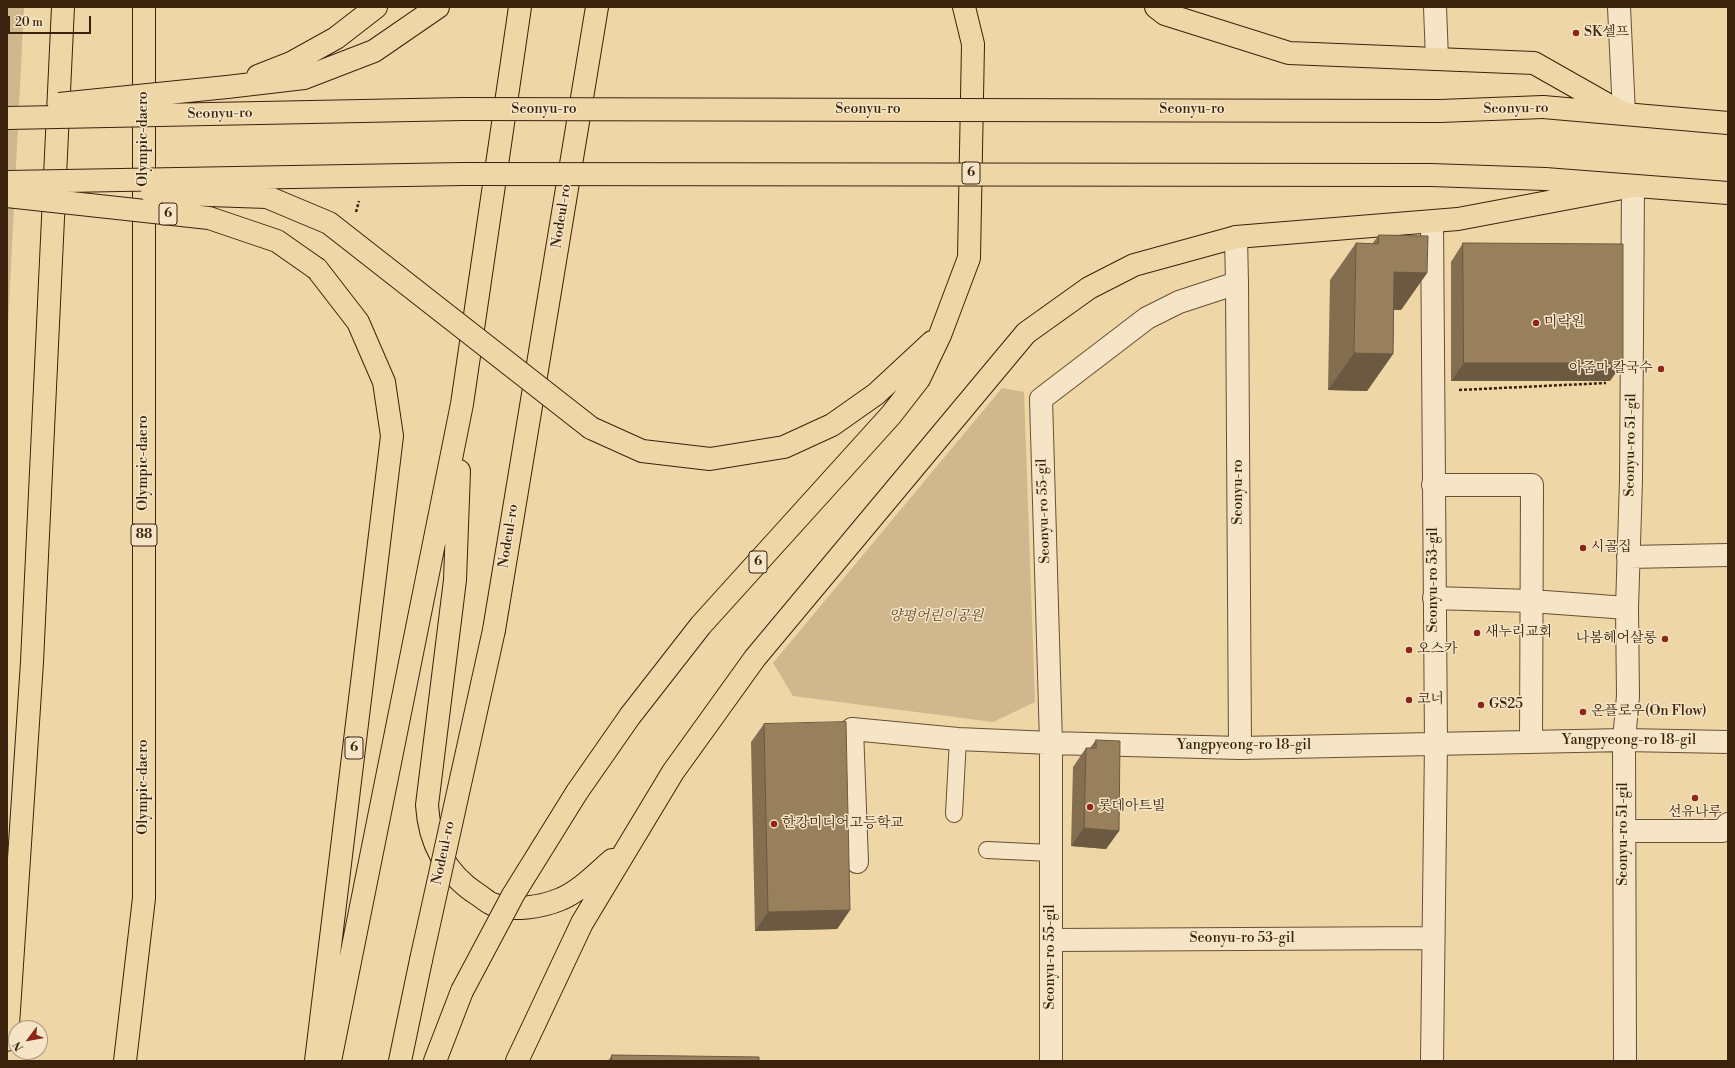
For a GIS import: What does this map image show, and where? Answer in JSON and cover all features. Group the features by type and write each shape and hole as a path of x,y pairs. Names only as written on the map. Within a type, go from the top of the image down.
{"main road":[{"path":"7,1040 32,662 63,7"},
{"name":"Olympic-daero","path":"125,1061 144,898 144,7"},
{"path":"228,88 291,63 336,38 376,7"},
{"path":"7,109 228,88 304,78 374,51 438,7"},
{"path":"330,1061 462,404 520,7"},
{"path":"513,56 525,7"},
{"name":"Nodeul-ro","path":"400,1061 494,630 597,7"},
{"name":"6","path":"435,1061 462,991 512,895 577,792 630,716 701,625 896,409 919,379 940,335 969,258 973,44 964,7"},
{"path":"1156,7 1165,14 1289,53 1534,63 1624,114"},
{"name":"Seonyu-ro","path":"7,118 462,110 1440,111 1543,107 1728,123"},
{"path":"7,182 463,174 1431,175 1545,179 1728,193"},
{"path":"517,1061 582,923 673,772 755,658 1026,333 1089,288 1134,265 1236,237 1458,219 1633,186"},
{"path":"7,188 267,197 329,223 591,428 642,451 710,459 784,447 832,425 876,394 940,335"},
{"name":"6","path":"7,196 209,218 277,241 317,269 358,322 384,382 392,436 316,1061"},
{"path":"462,404 455,580 427,805 433,841 445,866 466,887 492,904 514,908 539,905 560,899 581,887 628,846"}],"street":[{"path":"1435,7 1437,59"},
{"path":"1619,7 1624,114"},
{"name":"Seonyu-ro 51-gil","path":"1625,1061 1624,740 1628,696 1627,608 1631,480 1633,186"},
{"name":"Seonyu-ro 53-gil","path":"1432,222 1436,744 1432,1061"},
{"name":"Seonyu-ro","path":"1236,237 1240,748"},
{"name":"Seonyu-ro 55-gil","path":"1051,1061 1051,743 1041,399 1147,318 1179,302 1237,283"},
{"path":"1434,485 1532,485 1531,742"},
{"path":"1628,557 1728,555"},
{"path":"1434,598 1531,601 1627,608"},
{"name":"Yangpyeong-ro 18-gil","path":"857,862 852,729 958,739 1240,748 1624,740 1728,742"},
{"path":"1624,831 1722,831 1728,824"},
{"name":"Seonyu-ro 53-gil","path":"1051,940 1433,938"}],"lane":[{"path":"954,814 958,739"},
{"path":"987,850 1051,853"}],"path":[{"path":"349,239 366,175"},
{"path":"1433,392 1632,382"}],"green space":[{"path":"7,7 24,7 7,345"},
{"name":"양평어린이공원","path":"1002,388 1024,392 1035,702 993,722 793,696 773,663"}],"building":[{"path":"1379,235 1428,236 1427,273 1394,272 1393,354 1354,353 1356,243 1378,244"},
{"path":"1463,243 1623,244 1623,363 1464,363"},
{"path":"846,722 850,910 768,912 764,724"},
{"path":"1096,740 1120,741 1119,831 1084,828 1086,748 1096,748"},
{"path":"612,1055 759,1057 759,1061 612,1061"}],"place":[{"name":"SK셀프","path":"1576,33"},
{"name":"미락원","path":"1536,323"},
{"name":"아줌마 칼국수","path":"1661,369"},
{"name":"시골집","path":"1583,548"},
{"name":"새누리교회","path":"1477,633"},
{"name":"나봄헤어살롱","path":"1665,639"},
{"name":"오스카","path":"1409,650"},
{"name":"코너","path":"1409,700"},
{"name":"GS25","path":"1481,705"},
{"name":"온플로우(On Flow)","path":"1583,712"},
{"name":"선유나루","path":"1695,798"},
{"name":"롯데아트빌","path":"1090,807"},
{"name":"한강미디어고등학교","path":"774,824"}]}
